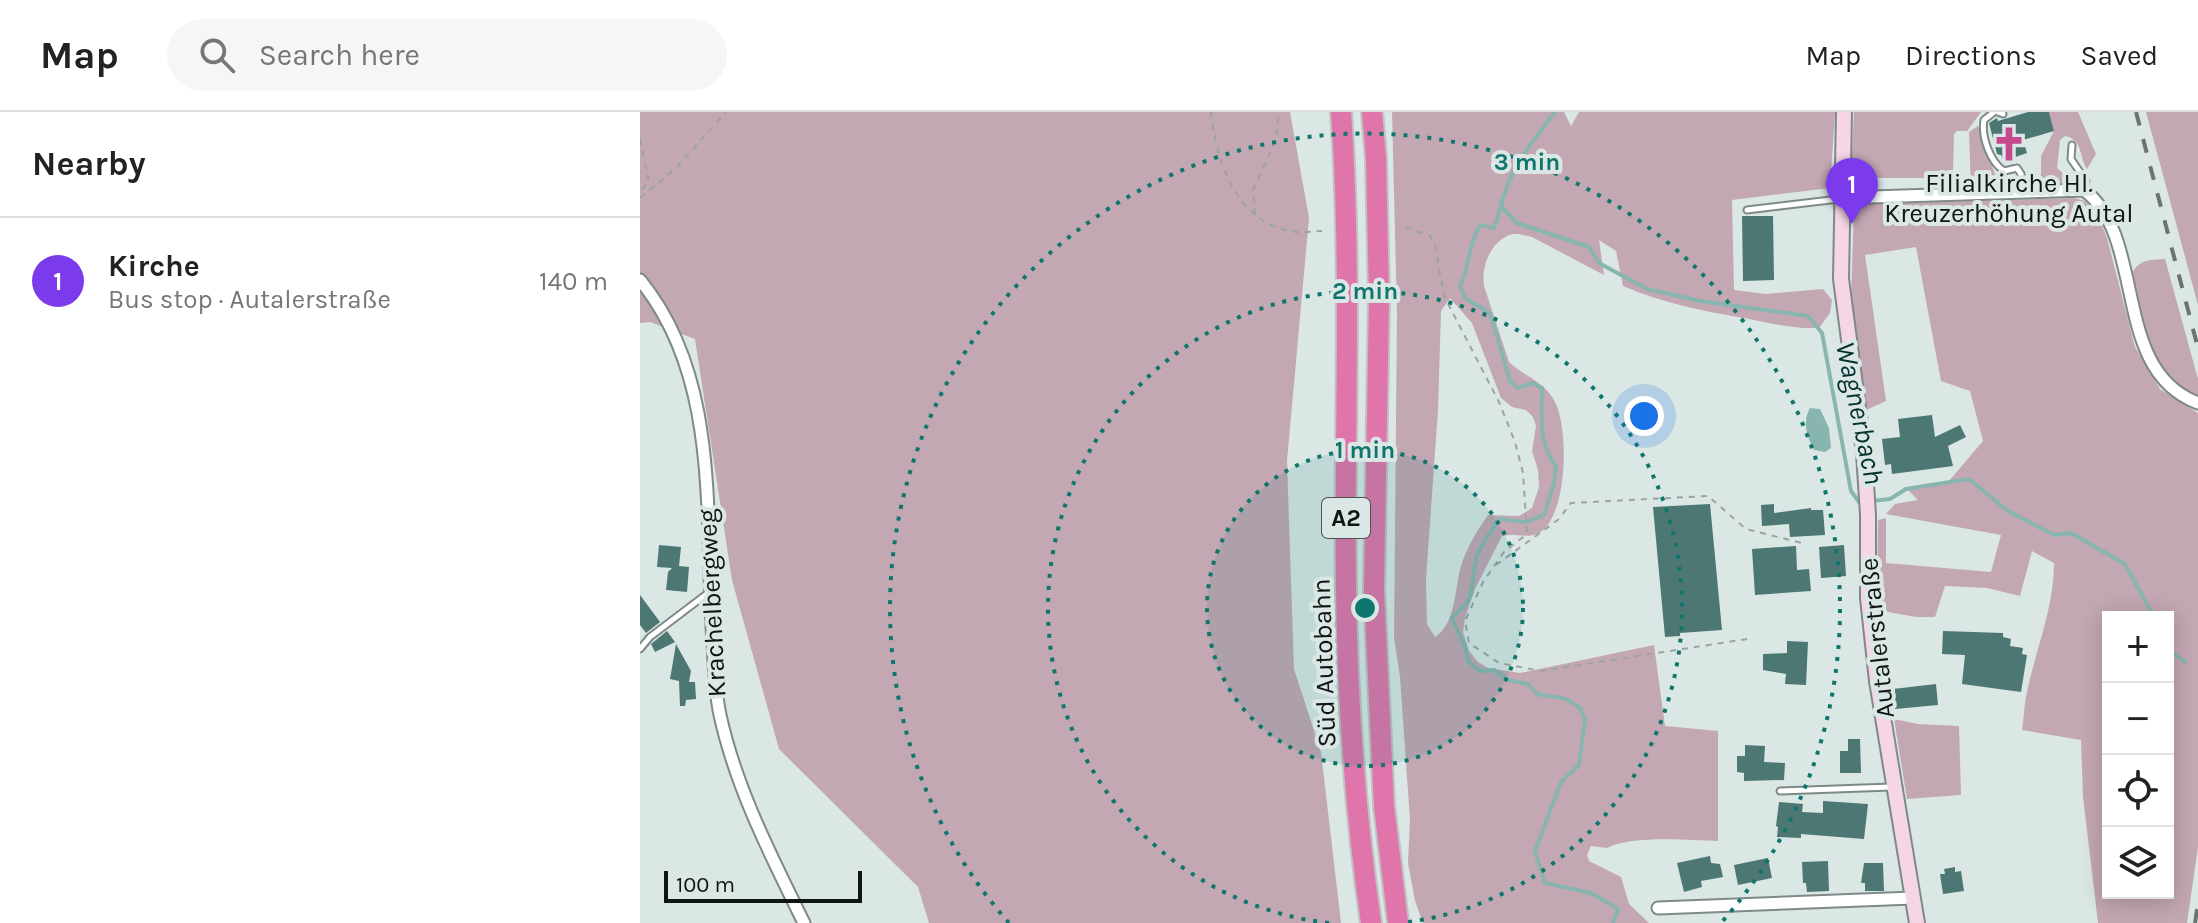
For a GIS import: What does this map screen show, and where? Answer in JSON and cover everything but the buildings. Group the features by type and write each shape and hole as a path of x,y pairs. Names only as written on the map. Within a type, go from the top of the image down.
{"highway":[{"name":"Süd Autobahn","path":"1341,112 1348,299 1346,586 1356,807 1371,923"},
{"name":"Süd Autobahn","path":"1372,112 1379,299 1374,591 1384,806 1398,923"}],"main road":[{"name":"Autalerstraße","path":"1844,112 1840,198 1841,279 1867,490 1871,638 1917,923"}],"street":[{"path":"1840,198 2084,190 2097,200 2110,224 2145,351 2158,375 2186,399 2198,403"},
{"name":"Krachelbergweg","path":"640,280 675,334 691,379 703,436 715,683 727,742 769,852 804,923"},
{"path":"1658,908 1913,898"}],"lane":[{"path":"1999,113 1984,120 1983,127 1993,162 2004,171 2017,168 2021,174 2022,192"},
{"path":"2072,145 2071,159 2086,181 2084,190"},
{"path":"1747,210 1840,198"},
{"path":"640,649 650,637 709,592"},
{"path":"1780,791 1896,787"}],"path":[{"path":"640,198 676,168 726,112"},
{"path":"1211,112 1213,133 1228,183 1255,215 1278,227 1297,232 1322,231"},
{"path":"1255,215 1253,190 1276,140 1279,112"},
{"path":"640,139 649,182 640,191"},
{"path":"1406,227 1430,236 1435,245 1444,296 1499,402 1523,473 1527,534 1504,552 1483,582 1465,621 1469,643 1499,663 1541,671 1747,639"},
{"path":"1493,567 1559,519 1571,503 1708,496 1746,529 1802,543"}],"shaded area":[{"path":"640,112 1290,112 1309,218 1287,461 1294,669 1321,752 1341,923 929,923 918,887 779,749 732,580 695,339 650,322 640,323"},
{"path":"1392,112 1564,112 1571,126 1579,112 1835,112 1830,188 1732,200 1734,290 1765,294 1823,289 1832,300 1830,313 1819,328 1800,328 1698,309 1623,286 1616,251 1599,240 1604,275 1532,237 1520,234 1510,235 1495,245 1485,265 1484,286 1509,362 1551,395 1560,415 1564,451 1560,491 1549,524 1535,535 1502,536 1475,589 1463,632 1469,651 1488,668 1520,673 1654,645 1665,726 1718,731 1718,841 1630,841 1607,848 1591,846 1587,855 1589,861 1621,877 1629,904 1649,923 1423,923 1415,901 1408,863 1410,820 1400,677 1394,638 1397,314","holes":["1450,298 1472,323 1501,398 1512,407 1526,410 1533,417 1536,426 1532,451 1539,487 1532,508 1519,516 1488,515 1484,520 1463,560 1448,622 1435,637 1427,624 1426,580 1438,410 1441,311"]},
{"path":"1854,112 1981,112 1967,131 1954,134 1953,173 1949,178 1866,178 1860,188 1856,187 1851,175"},
{"path":"2049,112 2078,112 2096,154 2087,169 2075,141 2065,136 2060,140 2057,168 2064,174 2078,176 2079,184 2035,186 2041,175 2041,156 2054,131"},
{"path":"2146,112 2198,112 2198,305"},
{"path":"1978,126 1996,177 2005,174 2011,184 1971,188 1969,132"},
{"path":"2074,198 2085,201 2099,218 2107,238 2135,347 2160,389 2198,413 2198,847 2187,923 2098,923 2083,797 2081,740 2022,730 2027,692 2051,596 2054,563 2032,551 2020,596 1987,588 1945,586 1935,617 1877,610 1878,520 1886,518 1886,563 1991,572 2001,535 1886,514 1895,504 1918,500 1908,490 1949,481 1983,441 1970,391 1941,381 1916,247 1865,255 1886,401 1866,410 1851,299 1854,208 1866,204"},
{"path":"2165,259 2198,379 2198,398 2165,373 2156,361 2131,276 2141,263"},
{"path":"1894,719 1918,724 1959,726 1961,795 1907,799"}],"water":[{"path":"1810,408 1820,409 1829,428 1831,448 1825,452 1814,450 1809,440 1806,424"}],"waterway":[{"path":"1555,112 1514,170 1494,228 1480,225 1460,286 1465,298 1490,313 1510,381 1518,388 1532,383 1542,388 1542,429 1546,448 1556,466 1554,483 1544,515 1526,522 1499,519 1478,554 1470,597 1452,617 1468,661 1480,671 1494,670 1508,680 1528,684 1537,694 1567,699 1580,708 1585,720 1579,765 1561,782 1535,851 1545,883 1591,893 1618,909 1613,923"},
{"name":"Wagnerbach","path":"1502,207 1517,223 1589,247 1599,263 1647,289 1700,301 1808,316 1822,333 1851,491 1859,502 1863,502"},
{"name":"Wagnerbach","path":"1872,501 1890,499 1906,489 1969,479 2008,511 2054,535 2071,533 2125,564 2151,611"},
{"name":"Wagnerbach","path":"2174,654 2185,662"}],"railway":[{"path":"2136,112 2198,348"},
{"path":"2195,923 2198,903"}],"place":[{"name":"Filialkirche Hl. Kreuzerhöhung Autal","path":"2009,144"},
{"name":"Kirche","path":"1852,224"}]}
